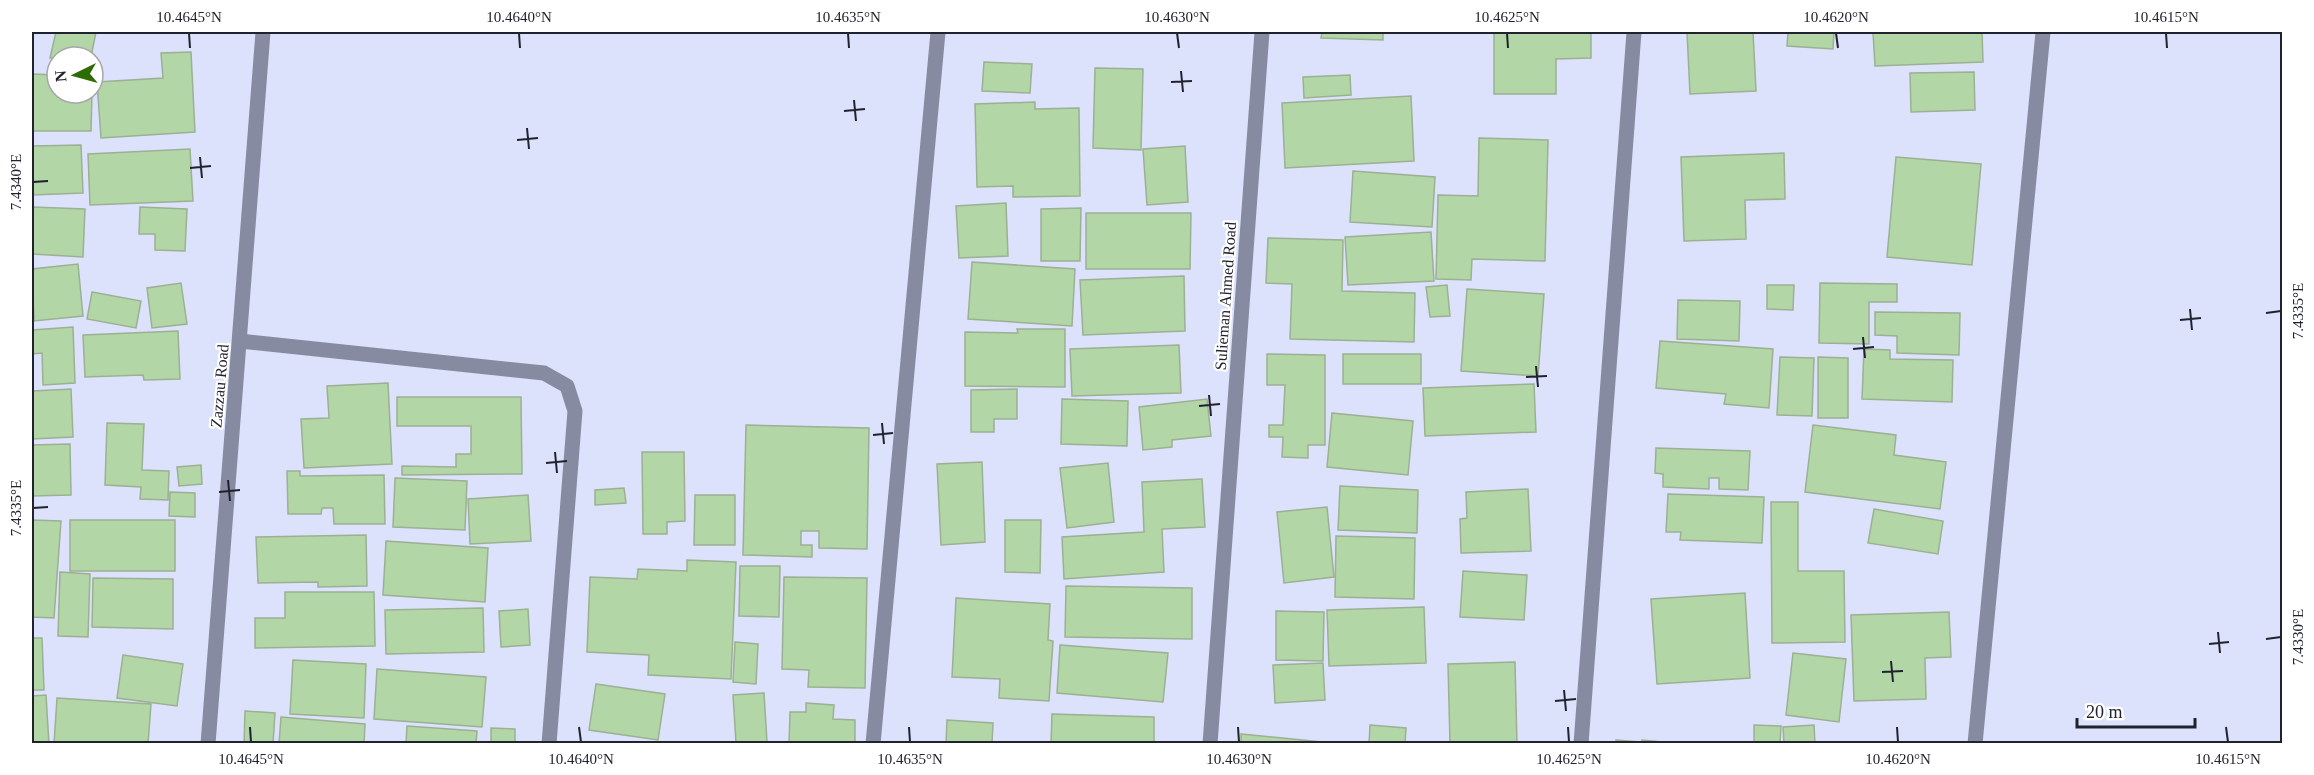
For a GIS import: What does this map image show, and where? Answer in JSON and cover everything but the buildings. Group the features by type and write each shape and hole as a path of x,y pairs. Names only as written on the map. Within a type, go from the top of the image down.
{"street":[{"name":"Zazzau Road","path":"208,744 263,32"},
{"path":"873,744 938,32"},
{"name":"Sulieman Ahmed Road","path":"1210,744 1262,32"},
{"path":"1581,744 1634,32"},
{"path":"1975,744 2043,32"},
{"path":"240,341 544,373 567,386 575,411 549,744"}]}
